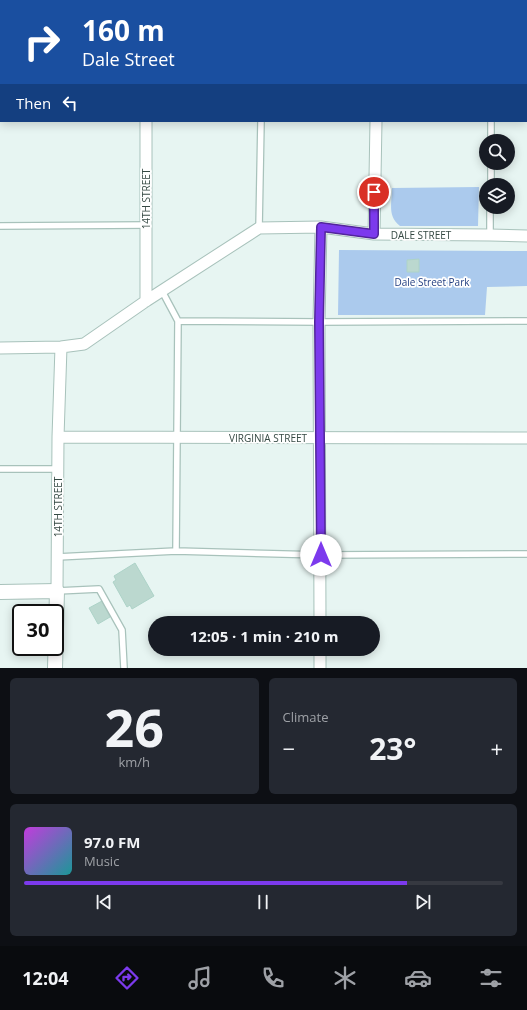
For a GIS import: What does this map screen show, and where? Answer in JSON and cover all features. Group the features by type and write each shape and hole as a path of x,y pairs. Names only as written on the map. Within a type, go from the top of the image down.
{"street":[{"name":"14TH STREET","path":"146,122 146,301"},
{"path":"374,234 376,122"},
{"name":"DALE STREET","path":"259,228 321,227 374,234 527,236"},
{"path":"320,616 319,322 321,227"},
{"path":"0,348 61,347 84,344 146,301 259,228"},
{"name":"14TH STREET","path":"55,668 58,437 61,347"},
{"name":"VIRGINIA STREET","path":"58,437 527,438"},
{"path":"0,592 57,591"},
{"path":"320,656 320,668"}],"lane":[{"path":"259,228 261,122"},
{"path":"491,122 491,134"},
{"path":"490,214 490,235"},
{"path":"0,226 146,225"},
{"path":"162,291 178,321 176,551"},
{"path":"178,321 527,321"},
{"path":"0,469 58,469"},
{"path":"57,557 176,551 321,555 527,554"},
{"path":"57,591 99,589 122,630 124,668"}],"green space":[{"path":"479,187 478,226 400,226 393,218 392,214 392,188"},
{"name":"Dale Street Park","path":"339,250 527,251 527,286 487,287 485,315 338,315"}],"building":[{"path":"419,259 419,272 407,272 407,260"},
{"path":"135,563 154,596 132,609 130,605 127,607 113,582 116,580 114,576"},
{"path":"102,601 110,617 98,624 89,608"}],"route":[{"path":"321,555 319,322 321,227 374,234 374,192"}]}
